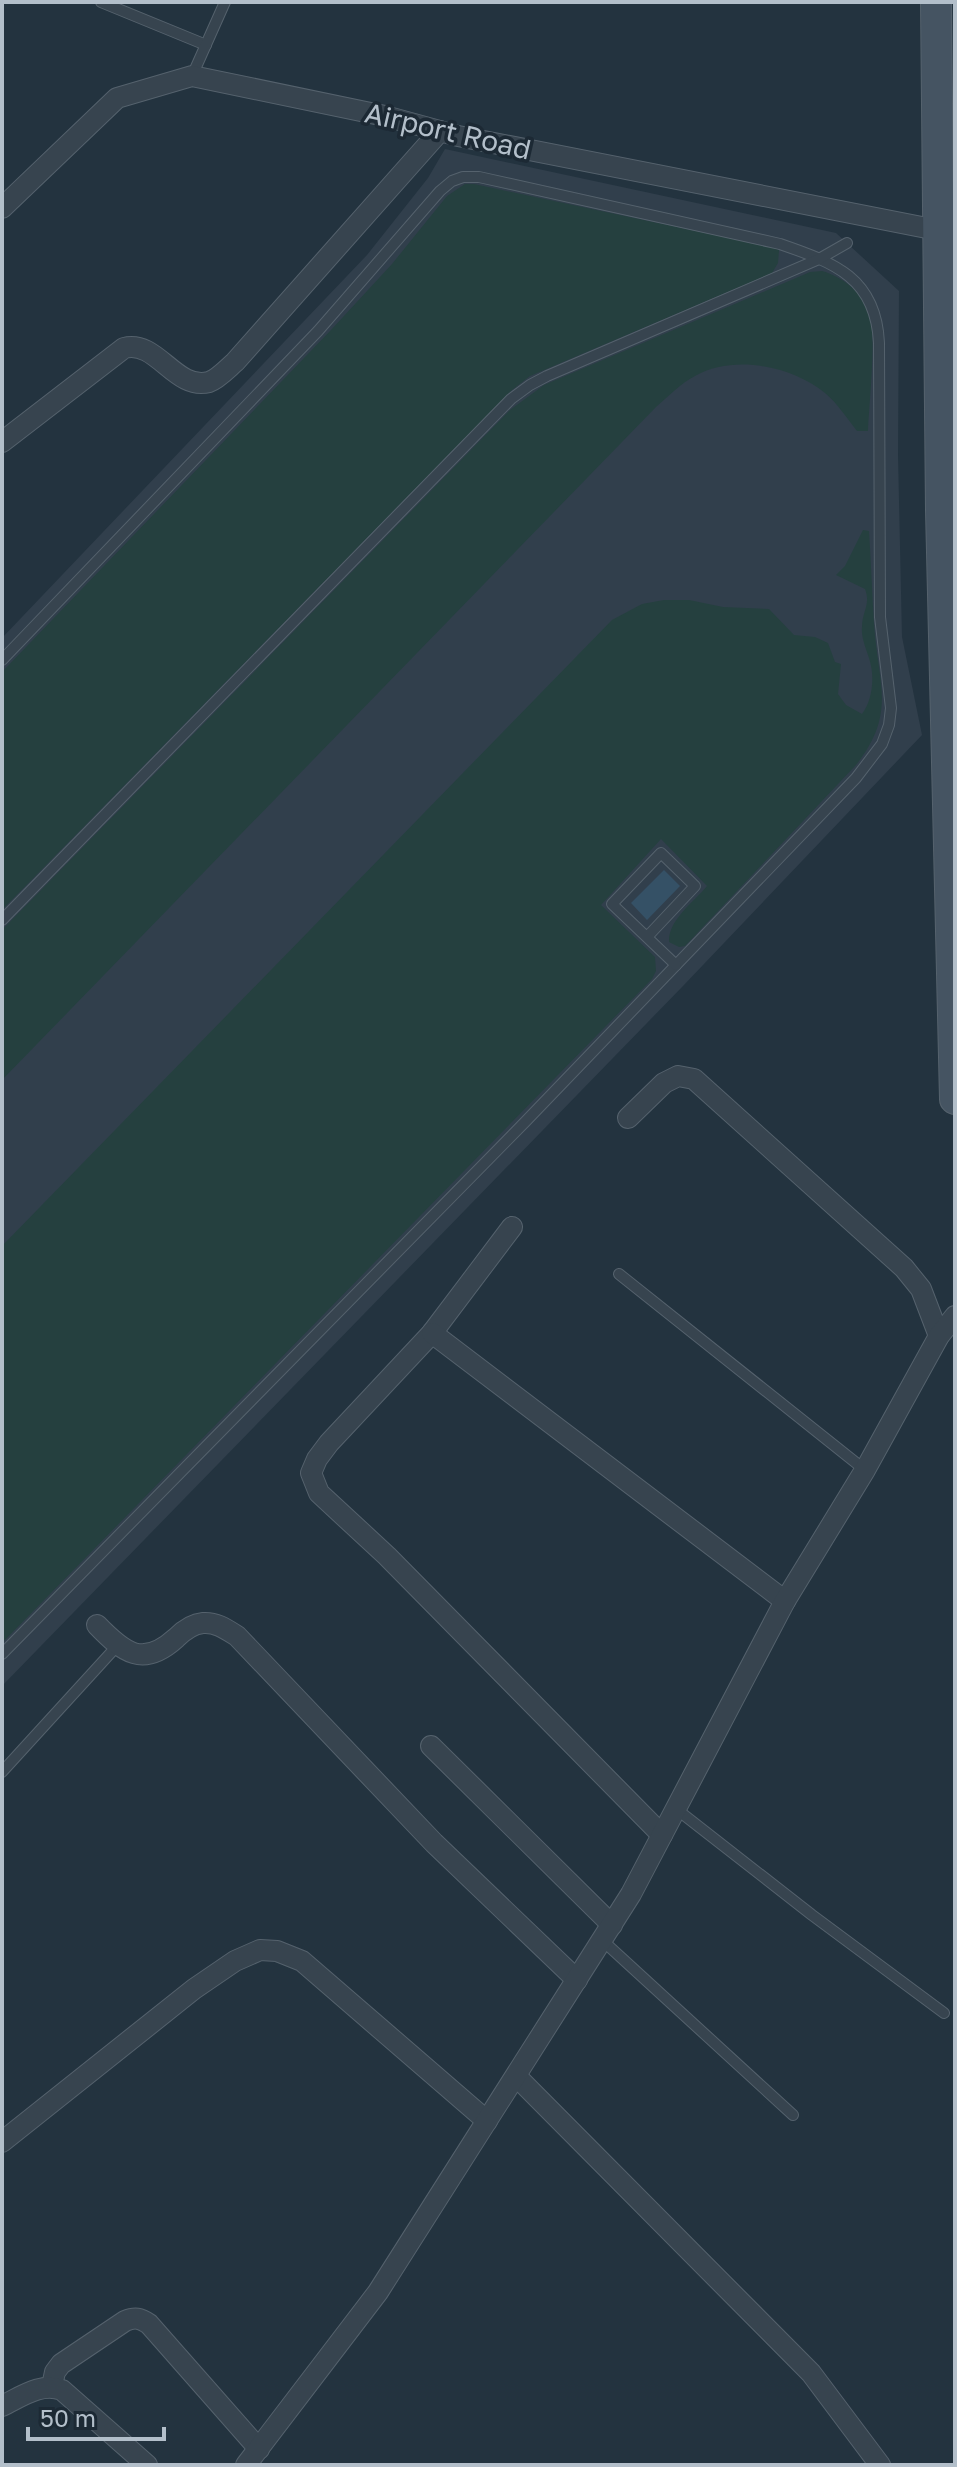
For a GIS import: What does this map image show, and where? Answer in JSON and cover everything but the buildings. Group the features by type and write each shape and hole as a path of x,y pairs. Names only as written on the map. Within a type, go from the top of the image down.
{"street":[{"path":"936,2 941,524 955,1099"},
{"name":"Airport Road","path":"2,208 117,98 192,76 385,116 440,131 937,230"},
{"path":"2,442 124,348 138,347 181,377 196,382 212,382 235,362 440,131"},
{"path":"628,1118 664,1083 678,1076 694,1079 904,1268 921,1289 939,1336"},
{"path":"512,1227 432,1333 329,1443 311,1473 319,1493 387,1556 662,1835"},
{"path":"52,2386 55,2372 61,2364 125,2321 141,2319 149,2324 252,2457 378,2292 607,1933 631,1894 785,1601 865,1470 939,1336 955,1316"},
{"path":"432,1333 785,1601"},
{"path":"97,1625 117,1646 131,1654 146,1656 165,1648 186,1629 201,1623 219,1625 237,1636 434,1843 577,1980"},
{"path":"431,1746 607,1933"},
{"path":"2,2142 194,1989 235,1961 260,1950 277,1951 302,1961 487,2121"},
{"path":"516,2076 811,2373 880,2465"},
{"path":"2,2406 41,2387 52,2386 62,2390 147,2465"}],"lane":[{"path":"101,2 206,45"},
{"path":"192,76 225,2"},
{"path":"2,660 309,341 452,181 479,177 761,238 819,259 855,282 864,291 876,315 879,358 880,617 889,693 889,725 882,744 856,778 525,1122 2,1654"},
{"path":"2,920 511,399 547,376 819,259 847,243"},
{"path":"647,937 695,886 661,853 612,904 676,965"},
{"path":"619,1274 865,1470"},
{"path":"2,1772 117,1646"},
{"path":"675,1808 944,2013"},
{"path":"607,1933 793,2115"}],"shaded area":[{"path":"445,149 836,233 899,291 898,455 902,637 922,735 683,986 2,1686 2,638 367,255 428,178"},
{"path":"664,870 680,886 647,920 631,903"}],"green space":[{"path":"465,184 771,247 779,250 778,263 772,273 530,376 512,390 2,910 2,672 331,330 392,264 447,196"},
{"path":"822,271 850,286 869,311 872,352 868,431 857,431 825,393 780,370 762,366 727,366 710,369 685,382 656,407 2,1080 2,930 510,410 544,385 810,272"},
{"path":"863,530 869,531 882,698 877,729 856,765 685,946 679,947 669,942 670,934 677,919 707,886 661,839 601,905 655,957 656,971 652,979 2,1643 2,1246 612,620 642,604 664,600 769,609 794,635 815,637 828,643 835,662 841,664 838,694 846,705 862,714 869,701 872,680 862,631 867,595 865,589 836,575 845,566"}]}
